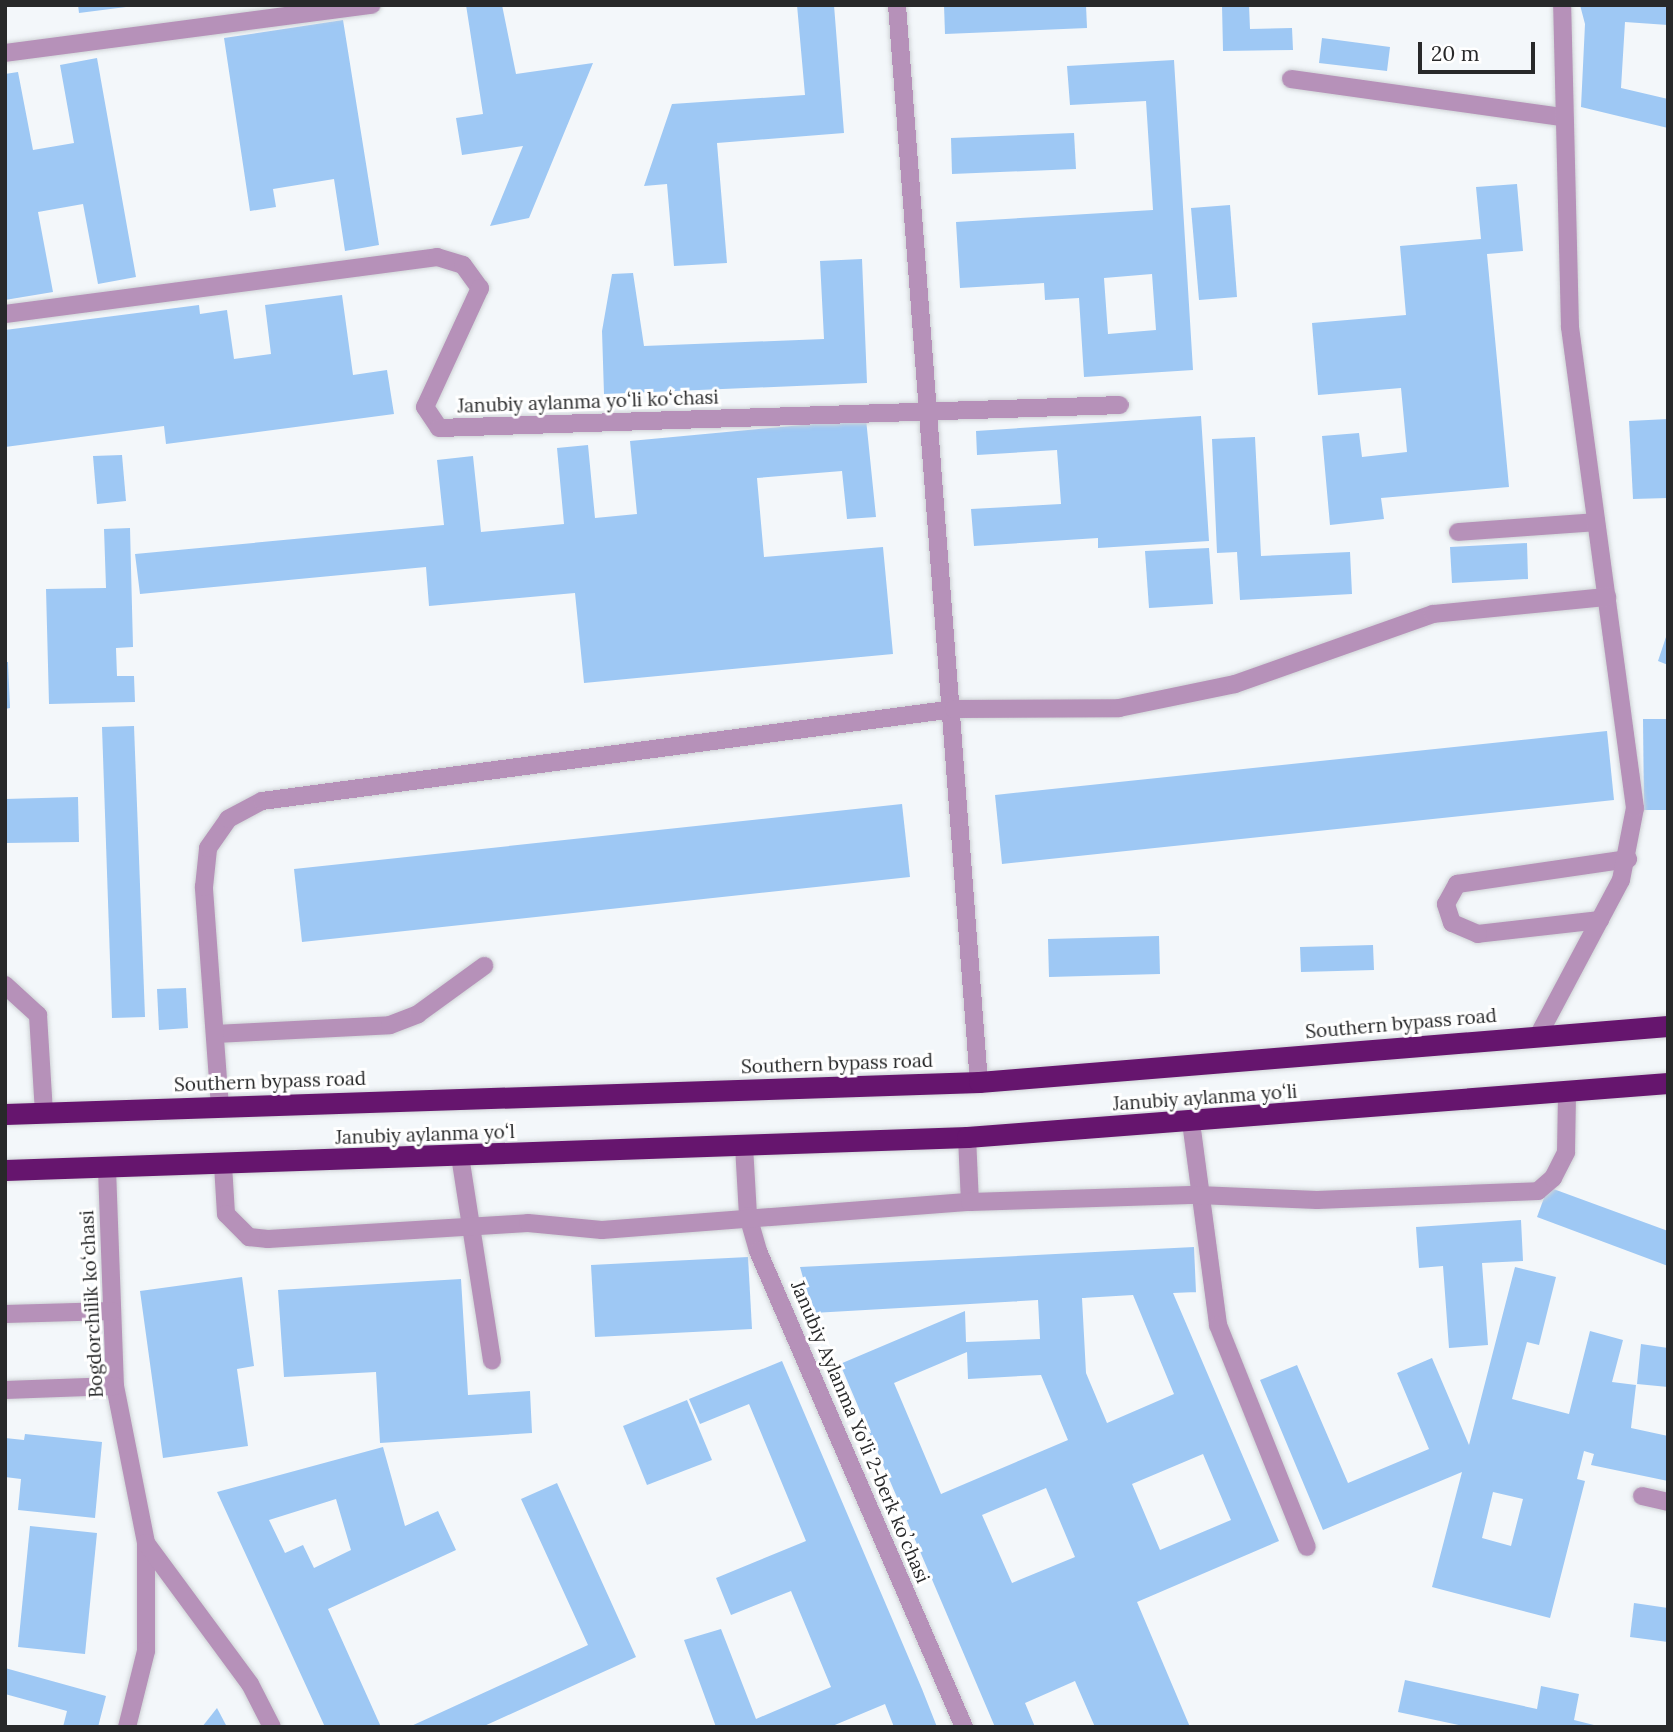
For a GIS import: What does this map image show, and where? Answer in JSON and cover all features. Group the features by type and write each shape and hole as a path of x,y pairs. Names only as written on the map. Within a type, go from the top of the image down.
{"highway":[{"name":"Southern bypass road","path":"5,1114 979,1082 1668,1026"},
{"name":"Janubiy aylanma yoʻli","path":"744,1146 967,1137 1191,1122 1668,1083"},
{"name":"Janubiy aylanma yoʻl","path":"107,1169 744,1146"},
{"path":"5,1170 107,1169"}],"street":[{"path":"5,53 372,5"},
{"path":"897,5 927,410 954,709 979,1082"},
{"path":"1538,1036 1600,920 1628,859 1634,808 1570,327 1562,5"},
{"path":"1291,79 1563,117"},
{"name":"Janubiy aylanma yoʻli koʻchasi","path":"5,314 437,257 463,264 480,288 425,407 439,428 927,410"},
{"path":"927,410 1120,405"},
{"path":"1458,532 1596,522"},
{"path":"220,1107 204,887 208,848 228,819 262,801 954,709 1119,708 1235,684 1433,614 1606,597"},
{"path":"1600,920 1478,934 1452,923 1446,904 1457,884 1628,859"},
{"path":"215,1034 390,1025 418,1014 484,966"},
{"path":"5,985 38,1015 44,1112"},
{"path":"223,1165 226,1214 249,1237 528,1223 602,1230 748,1216 970,1202 1198,1195 1317,1200 1538,1191 1561,1168 1566,1152 1567,1092"},
{"path":"1191,1122 1198,1195 1225,1350 1307,1547"},
{"path":"967,1137 970,1202"},
{"name":"Janubiy Аylanma Yo'li 2-berk koʼchasi","path":"744,1146 748,1216 964,1727"},
{"path":"460,1156 467,1227 492,1361"},
{"name":"Bogdorchilik koʻchasi","path":"107,1169 115,1386 146,1543 146,1651 127,1727"},
{"path":"5,1314 112,1311"},
{"path":"5,1390 115,1386"},
{"path":"1643,1496 1668,1502"},
{"path":"146,1543 250,1684 272,1727"}],"building":[{"path":"78,5 126,5 126,7 79,13"},
{"path":"466,5 502,5 516,74 593,63 529,218 490,226 523,146 462,155 456,118 483,114"},
{"path":"797,5 834,5 844,133 717,143 727,263 674,266 667,184 644,186 672,104 805,95"},
{"path":"944,5 1086,5 1087,28 945,34"},
{"path":"1222,5 1249,5 1250,29 1292,28 1293,50 1223,51"},
{"path":"1580,5 1668,5 1668,25 1625,22 1621,88 1668,99 1668,128 1581,107 1585,24"},
{"path":"343,20 379,245 345,251 334,179 273,189 276,207 250,211 224,38"},
{"path":"1322,38 1390,47 1387,71 1319,63"},
{"path":"97,58 136,277 98,284 83,204 38,212 53,292 5,300 5,74 18,72 33,150 74,143 60,65"},
{"path":"1174,60 1193,370 1084,377 1079,298 1045,300 1044,283 960,288 956,222 1153,210 1146,101 1070,105 1067,66","holes":["1152,274 1156,330 1108,334 1104,278"]},
{"path":"1074,133 1076,169 952,174 951,138"},
{"path":"1517,184 1523,251 1487,254 1509,487 1381,498 1384,519 1330,525 1322,436 1359,433 1362,457 1407,452 1401,388 1318,395 1312,323 1406,315 1400,246 1481,239 1476,187"},
{"path":"1230,205 1237,297 1199,300 1191,208"},
{"path":"862,259 867,383 604,394 602,331 612,274 633,273 644,346 824,339 820,261"},
{"path":"342,295 353,375 387,370 394,414 166,444 164,426 5,447 5,330 199,305 200,314 227,310 234,359 271,354 265,305"},
{"path":"1201,416 1209,541 1098,548 1098,538 974,546 971,509 1061,504 1057,450 977,455 976,431"},
{"path":"866,419 876,517 847,519 842,471 757,478 764,557 883,547 893,654 584,683 575,593 429,606 426,567 140,594 135,554 444,525 437,460 473,456 481,532 564,524 557,448 588,445 595,518 637,514 630,441"},
{"path":"1668,419 1668,498 1633,499 1629,421"},
{"path":"1255,437 1261,556 1350,552 1352,594 1240,600 1237,552 1217,553 1212,439"},
{"path":"122,455 126,501 97,504 93,456"},
{"path":"130,528 133,647 116,648 117,676 134,676 135,702 49,704 46,589 106,588 104,529"},
{"path":"1527,543 1528,579 1452,583 1450,547"},
{"path":"1209,548 1213,604 1149,608 1145,551"},
{"path":"1668,634 1668,665 1658,661"},
{"path":"5,662 8,662 10,708 5,709"},
{"path":"1643,719 1668,719 1668,810 1644,810"},
{"path":"134,726 145,1017 112,1018 102,727"},
{"path":"1607,731 1614,800 1002,864 995,795"},
{"path":"78,797 79,842 5,843 5,799"},
{"path":"902,804 910,877 302,942 294,869"},
{"path":"1159,936 1160,974 1049,977 1048,939"},
{"path":"1373,945 1374,970 1301,972 1300,947"},
{"path":"186,988 188,1028 159,1030 157,989"},
{"path":"1548,1187 1668,1231 1668,1266 1537,1217"},
{"path":"1521,1220 1523,1261 1482,1263 1488,1345 1449,1348 1443,1266 1419,1268 1416,1227"},
{"path":"1194,1247 1196,1292 1173,1293 1279,1541 1137,1602 1190,1727 1095,1727 1075,1681 1025,1703 1035,1727 995,1727 840,1364 965,1311 966,1342 1040,1339 1038,1300 813,1313 800,1267","holes":["1133,1295 1174,1394 1107,1423 1086,1373 1082,1298","967,1352 968,1379 1041,1375 1068,1440 941,1494 894,1383","1203,1454 1231,1520 1160,1550 1132,1484","1046,1488 1075,1557 1012,1583 982,1515"]},
{"path":"748,1257 752,1329 595,1337 591,1265"},
{"path":"1515,1267 1556,1277 1539,1345 1527,1342 1512,1399 1569,1414 1590,1331 1623,1340 1612,1382 1636,1385 1631,1428 1668,1436 1668,1481 1591,1465 1594,1454 1584,1451 1577,1479 1585,1481 1550,1618 1432,1587 1462,1472 1323,1530 1260,1380 1297,1365 1348,1483 1429,1449 1397,1373 1432,1358 1469,1445","holes":["1493,1492 1523,1499 1511,1546 1482,1538"]},
{"path":"242,1277 254,1366 237,1369 248,1446 163,1458 140,1291"},
{"path":"461,1279 468,1395 530,1391 532,1433 380,1443 376,1372 284,1377 278,1290"},
{"path":"1641,1344 1668,1348 1668,1387 1637,1384"},
{"path":"782,1361 937,1727 894,1727 885,1704 830,1727 716,1727 684,1640 721,1629 756,1719 831,1687 791,1591 731,1615 716,1578 806,1541 749,1404 700,1424 689,1399"},
{"path":"687,1400 712,1460 647,1485 623,1426"},
{"path":"25,1434 102,1442 95,1518 18,1510 21,1479 5,1477 5,1438 24,1440"},
{"path":"383,1447 405,1526 438,1511 456,1550 328,1609 381,1727 325,1727 217,1492","holes":["336,1499 351,1550 314,1568 303,1545 285,1553 269,1520"]},
{"path":"557,1483 636,1657 482,1727 409,1727 588,1645 521,1499"},
{"path":"30,1526 97,1533 85,1654 18,1647"},
{"path":"1634,1603 1668,1608 1668,1642 1630,1637"},
{"path":"5,1668 106,1696 98,1727 63,1727 67,1711 5,1694"},
{"path":"1405,1680 1537,1709 1541,1686 1579,1694 1574,1720 1602,1727 1468,1727 1398,1712"},
{"path":"217,1708 227,1727 202,1727"}]}
